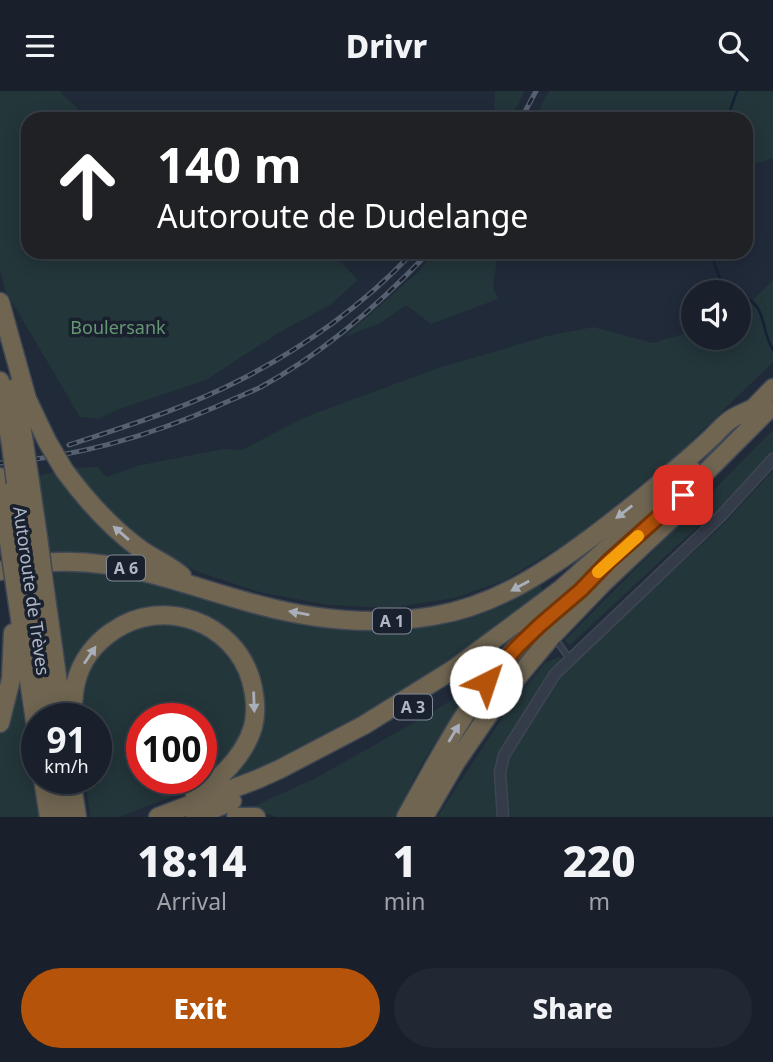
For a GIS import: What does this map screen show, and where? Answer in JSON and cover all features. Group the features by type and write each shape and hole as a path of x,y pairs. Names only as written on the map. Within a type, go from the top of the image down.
{"highway":[{"name":"A 1","path":"0,304 27,399 64,470 88,502 125,537 193,586 292,613 368,622 401,620 466,608 507,593 556,563 639,500 730,419 754,408"},
{"name":"A 1","path":"0,304 18,444 12,482 24,539 30,587 59,703"},
{"name":"A 1","path":"0,381 18,444"},
{"name":"A 3","path":"165,814 280,769 364,725 454,669 560,590 603,553 704,459 773,388"},
{"name":"A 3","path":"195,817 293,774 360,738 426,699 537,620 683,495 773,405"},
{"name":"Autoroute de Trèves","path":"12,482 24,539 47,703"},
{"name":"A 3","path":"424,817 456,762 500,698 552,636 671,519 683,495"},
{"name":"A 6","path":"0,571 35,563 77,561 130,569 193,586"},
{"name":"A 3","path":"406,817 486,682 517,647 609,561"},
{"name":"Autoroute de Trèves","path":"30,587 35,703"},
{"path":"0,723 11,678 12,618 30,587"},
{"name":"A 3","path":"74,703 76,682 95,646 117,628 142,618 172,615 187,617 219,633 236,649 248,669 254,690 253,728 237,759 227,770 211,785 165,814"},
{"path":"45,794 49,817"},
{"path":"60,794 64,817"},
{"path":"73,794 77,817"},
{"path":"236,817 256,817"}],"street":[{"path":"503,817 500,772 504,755 555,674 721,516 773,459"}],"lane":[{"path":"552,636 570,659"}],"green space":[{"name":"Boulersank","path":"0,91 59,91 82,112 21,112 21,259 338,259 358,280 330,305 280,332 206,380 119,409 98,419 80,417 5,290 0,270"},
{"path":"495,91 525,91 514,112 494,112"},
{"path":"549,91 773,91 773,158 753,165 753,112 538,112"},
{"path":"429,259 497,259 493,288 498,299 431,324 406,305 379,324 344,337 417,273"},
{"path":"773,280 773,362 676,456 573,539 505,580 455,598 390,608 328,605 259,592 196,571 155,551 98,505 69,468 98,467 106,477 136,466 223,449 242,450 303,418 435,369 547,336 593,327 653,343 681,335 681,350 751,350 751,302"},
{"path":"773,430 773,452 722,507 570,645 565,640"},
{"path":"773,470 773,817 437,817 510,706 545,663 559,657 571,665 726,522"},
{"path":"59,471 154,567 88,554 51,555 37,476"},
{"path":"53,566 82,567 396,626 538,583 543,590 459,652 372,709 302,747 230,781 259,727 224,629 125,617 67,692"},
{"path":"167,623 190,626 211,637 231,656 246,689 248,708 245,726 237,747 217,770 217,703 126,703 126,794 176,794 118,817 90,817 87,794 112,794 112,703 83,703 83,698 93,664 102,651 129,632"},
{"path":"480,679 455,711 420,767 395,817 277,817 245,810 314,779 449,702"},
{"path":"14,688 19,688 21,794 35,794 39,817 0,817 0,734"}],"waterway":[{"path":"730,112 737,91"},
{"path":"714,262 721,280"},
{"path":"751,301 759,310 773,350"}],"railway":[{"path":"525,112 536,91"},
{"path":"69,445 177,408 264,367 310,339 354,307 406,259"},
{"path":"0,463 57,456 140,435 194,416 259,388 328,344 391,290 422,259"}],"slow traffic":[{"path":"598,572 638,536"}],"route":[{"path":"486,682 540,625 683,495"}]}
